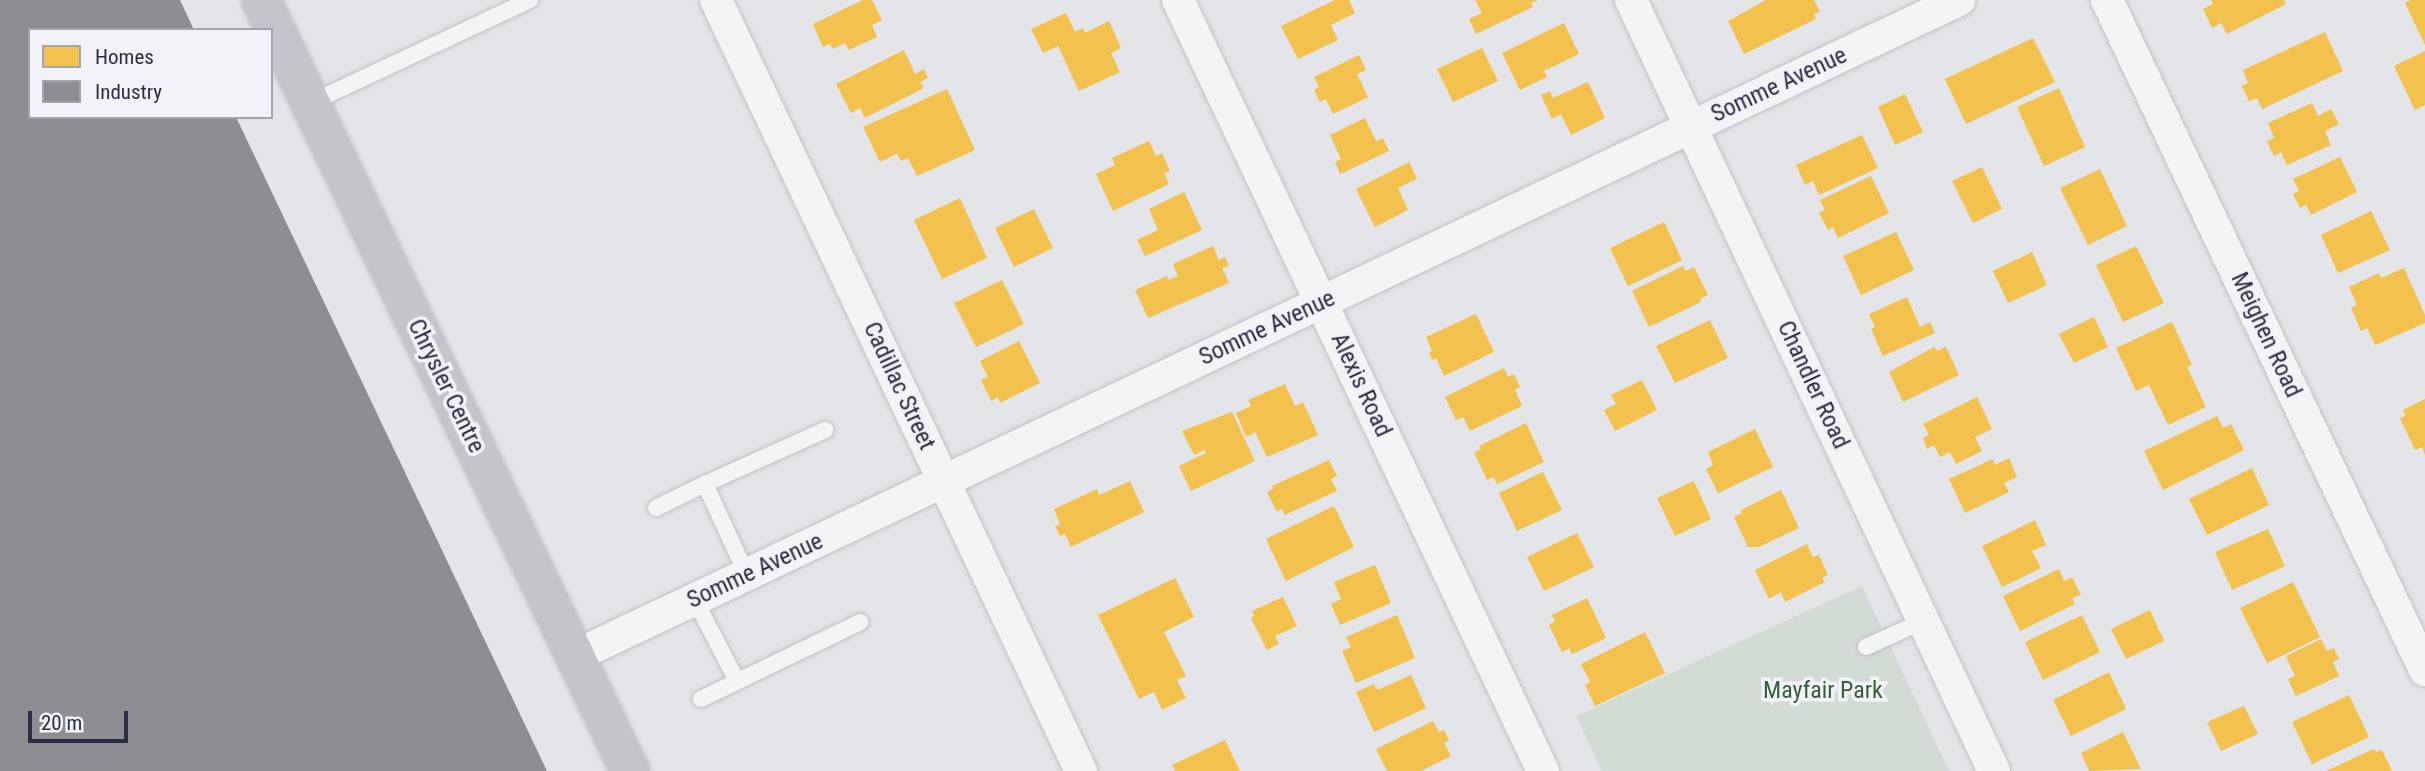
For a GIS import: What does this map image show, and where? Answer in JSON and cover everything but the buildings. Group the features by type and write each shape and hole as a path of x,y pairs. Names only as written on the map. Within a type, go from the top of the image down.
{"street":[{"name":"Chrysler Centre","path":"261,0 630,771"},
{"name":"Cadillac Street","path":"716,0 1081,771"},
{"name":"Alexis Road","path":"1178,0 1543,771"},
{"name":"Chandler Road","path":"1631,0 1994,771"},
{"name":"Somme Avenue","path":"575,656 1959,0"},
{"name":"Meighen Road","path":"2107,0 2425,670"}],"lane":[{"path":"310,103 530,0"},
{"path":"656,508 825,430"},
{"path":"705,484 747,575"},
{"path":"695,600 737,681"},
{"path":"1866,647 1923,621"},
{"path":"701,699 860,622"}],"green space":[{"name":"Mayfair Park","path":"1862,586 1949,771 1602,771 1576,716"}]}
